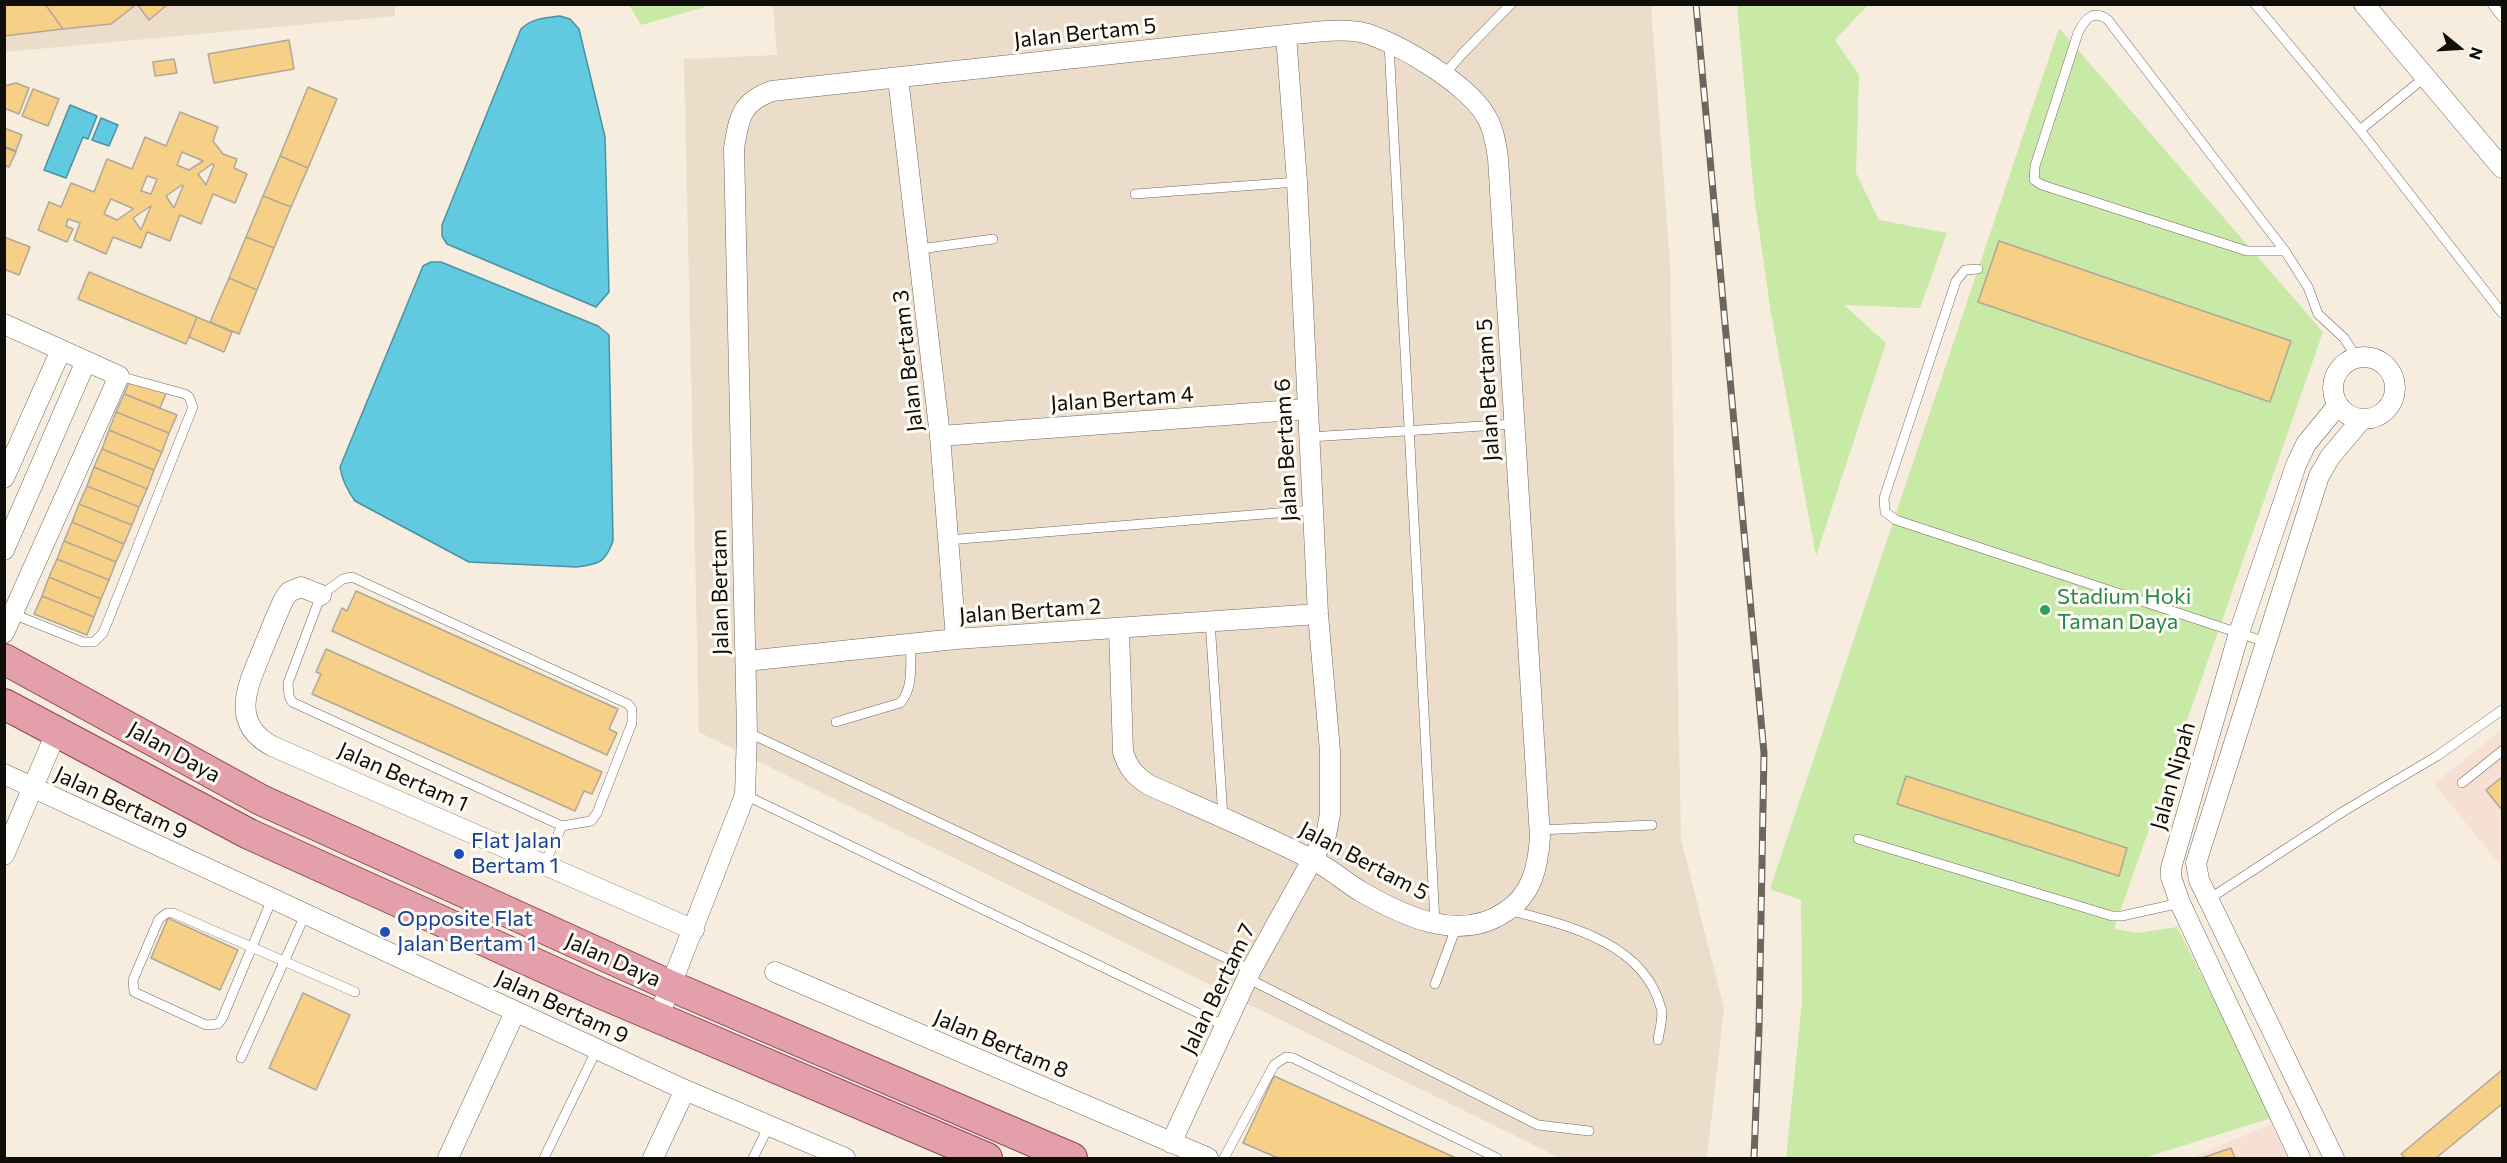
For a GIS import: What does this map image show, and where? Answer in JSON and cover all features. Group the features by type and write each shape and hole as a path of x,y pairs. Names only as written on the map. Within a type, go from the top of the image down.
{"main road":[{"name":"Jalan Daya","path":"4,659 261,800 671,986 1072,1158"},
{"name":"Jalan Daya","path":"4,704 249,834 658,1018 987,1158"}],"street":[{"path":"2364,4 2502,168"},
{"name":"Jalan Bertam 5","path":"734,148 745,107 757,96 772,91 1341,31 1357,32 1389,42 1443,76 1479,105 1488,118 1498,158 1539,831 1538,867 1525,893 1509,910 1496,918 1455,928 1435,924 1395,909 1360,891 1313,860 1136,777 1128,766 1123,752 1119,630"},
{"name":"Jalan Bertam 6","path":"1286,35 1298,182 1318,614 1331,789 1326,835 1313,860"},
{"name":"Jalan Bertam 3","path":"898,78 920,249 940,436 956,639"},
{"name":"Jalan Bertam","path":"658,1018 745,795 746,661 734,148"},
{"path":"4,324 119,376 4,633"},
{"path":"4,478 61,350"},
{"path":"2357,358 2372,359 2385,366 2393,378 2392,400 2383,412 2362,419 2348,415 2338,405 2333,391 2336,376 2344,364 2357,358"},
{"path":"4,550 10,521 86,361"},
{"name":"Jalan Nipah","path":"2300,1158 2180,903 2172,877 2172,864 2239,633 2298,457 2323,421 2338,405"},
{"name":"Jalan Bertam 4","path":"940,436 1308,409"},
{"name":"Jalan Nipah","path":"2334,1158 2197,874 2198,857 2322,469 2362,419"},
{"name":"Jalan Bertam 1","path":"321,595 301,587 289,592 284,599 246,691 247,719 259,738 272,746 694,930"},
{"name":"Jalan Bertam 2","path":"746,661 956,639 1119,630 1318,614"},
{"path":"4,855 56,733"},
{"name":"Jalan Bertam 9","path":"4,774 685,1090 845,1158"},
{"name":"Jalan Bertam 7","path":"1171,1143 1249,974 1313,860"},
{"name":"Jalan Bertam 8","path":"775,972 1208,1158"},
{"path":"448,1158 515,1012"},
{"path":"653,1158 685,1090"}],"lane":[{"path":"1443,76 1511,4"},
{"path":"2255,4 2360,130 2502,313"},
{"path":"2492,4 2502,17"},
{"path":"2285,251 2247,251 2036,183 2033,172 2078,33 2087,18 2094,14 2102,15 2108,20 2285,251 2308,287 2318,314 2347,341 2357,358"},
{"path":"1389,42 1435,924"},
{"path":"2360,130 2424,78"},
{"path":"1135,194 1298,182"},
{"path":"920,249 993,239"},
{"path":"1978,269 1965,270 1956,281 1884,498 1885,512 1896,520 2266,642"},
{"path":"13,614 83,642 94,642 103,633 193,407 189,397 185,394 119,376"},
{"path":"1310,437 1514,424"},
{"path":"948,540 1313,510"},
{"path":"343,579 357,579 628,704 632,710 632,723 597,813 587,823 562,826 292,702 287,690 288,683 321,595 343,579"},
{"path":"1210,621 1222,817"},
{"path":"836,722 900,703 906,697 909,688 911,644"},
{"path":"2209,899 2344,811 2437,756 2502,710"},
{"path":"747,732 1249,974 1538,1125 1589,1131"},
{"path":"2462,783 2502,752"},
{"path":"745,795 1225,1026"},
{"path":"1539,831 1652,825"},
{"path":"544,865 562,826"},
{"path":"1858,840 2112,916 2122,916 2180,903"},
{"path":"272,899 251,948 222,1019 212,1026 138,996 131,986 159,918 173,913 251,948 355,992"},
{"path":"1509,910 1590,934 1630,957 1653,987 1662,1010 1658,1040"},
{"path":"241,1058 305,915"},
{"path":"1435,984 1455,928"},
{"path":"544,1158 597,1049"},
{"path":"1224,1158 1274,1065 1286,1057 1293,1058 1497,1158"},
{"path":"753,1158 769,1126"}],"shaded area":[{"path":"5,5 395,5 395,16 5,52"},
{"path":"773,5 1651,5 1670,264 1681,839 1724,1008 1707,1158 1560,1158 699,732 684,59 777,55"},
{"path":"2502,730 2502,867 2434,784"},
{"path":"2271,1124 2288,1158 2191,1158"}],"green space":[{"path":"629,5 705,5 705,7 641,25"},
{"path":"1737,5 1868,5 1835,40 1859,75 1856,173 1879,220 1947,233 1920,308 1844,305 1886,343 1816,556 1771,313 1754,195"},
{"name":"Stadium Hoki Taman Daya","path":"2059,28 2323,332 2114,929 2138,933 2177,927 2274,1117 2144,1158 1786,1158 1802,1002 1801,900 1770,889"}],"water":[{"path":"560,16 570,19 579,29 605,137 609,292 596,307 447,244 442,236 442,225 521,29 534,21"},
{"path":"70,105 97,116 88,139 83,137 66,178 44,170"},
{"path":"101,118 118,125 109,146 92,140"},
{"path":"431,262 441,262 598,326 609,335 613,541 607,554 600,561 577,567 469,562 355,501 347,489 340,467 423,266"}],"building":[{"path":"4,4 45,4 63,29 4,36"},
{"path":"45,4 137,4 111,24 63,29"},
{"path":"137,4 168,4 149,20"},
{"path":"289,40 294,69 214,83 208,54"},
{"path":"174,59 177,73 155,76 153,62"},
{"path":"16,83 29,88 19,114 4,108 4,86"},
{"path":"308,87 337,99 308,168 280,156"},
{"path":"33,89 59,99 48,126 22,116"},
{"path":"180,112 218,127 213,141 223,154 237,159 234,168 247,174 235,203 213,194 201,224 180,215 170,241 147,232 141,248 113,237 106,254 74,240 80,223 68,219 66,226 73,229 67,242 38,230 49,202 61,207 71,183 94,192 107,159 132,169 145,137 166,146","holes":["182,152 203,161 189,170 177,165","212,164 214,165 206,185 198,174","147,176 157,179 151,194 141,191","182,185 183,186 174,208 166,196","111,199 133,209 117,220 104,214","151,206 141,230 133,218"]},
{"path":"4,128 22,135 16,151 4,146"},
{"path":"4,147 16,152 9,167 4,165"},
{"path":"280,156 308,168 291,207 263,196"},
{"path":"263,196 291,207 274,248 246,237"},
{"path":"4,237 30,247 19,275 4,269"},
{"path":"246,237 274,248 257,290 229,278"},
{"path":"1999,241 2291,341 2270,402 1978,302"},
{"path":"89,272 197,317 186,344 78,299"},
{"path":"229,278 257,290 239,334 210,322"},
{"path":"197,317 232,332 224,352 189,337"},
{"path":"131,378 166,393 160,408 124,394"},
{"path":"124,394 177,415 169,433 116,412"},
{"path":"116,412 169,433 162,452 109,430"},
{"path":"109,430 162,452 154,470 102,449"},
{"path":"102,449 154,470 147,489 94,467"},
{"path":"94,467 147,489 139,507 87,486"},
{"path":"87,486 139,507 132,525 79,504"},
{"path":"79,504 132,525 124,544 72,522"},
{"path":"72,522 124,544 116,562 64,541"},
{"path":"64,541 116,562 109,580 57,559"},
{"path":"57,559 109,580 101,599 49,577"},
{"path":"49,577 101,599 94,617 42,596"},
{"path":"356,591 618,709 609,729 617,733 607,755 332,631 342,608 347,611"},
{"path":"42,596 94,617 87,635 34,614"},
{"path":"326,649 602,772 592,794 584,791 575,811 312,694 321,674 316,672"},
{"path":"1906,776 2127,848 2119,876 1897,804"},
{"path":"2502,777 2502,810 2486,790"},
{"path":"168,918 238,950 220,990 151,958"},
{"path":"303,993 350,1015 316,1090 269,1068"},
{"path":"2502,1070 2502,1104 2436,1158 2405,1158 2401,1154"},
{"path":"1274,1076 1456,1158 1278,1158 1243,1143"},
{"path":"2231,1148 2235,1158 2202,1158"}],"railway":[{"path":"1696,4 1764,753 1754,1158"}],"place":[{"name":"Stadium Hoki Taman Daya","path":"2045,610"},
{"name":"Flat Jalan Bertam 1","path":"459,854"},
{"name":"Opposite Flat Jalan Bertam 1","path":"385,932"}]}
